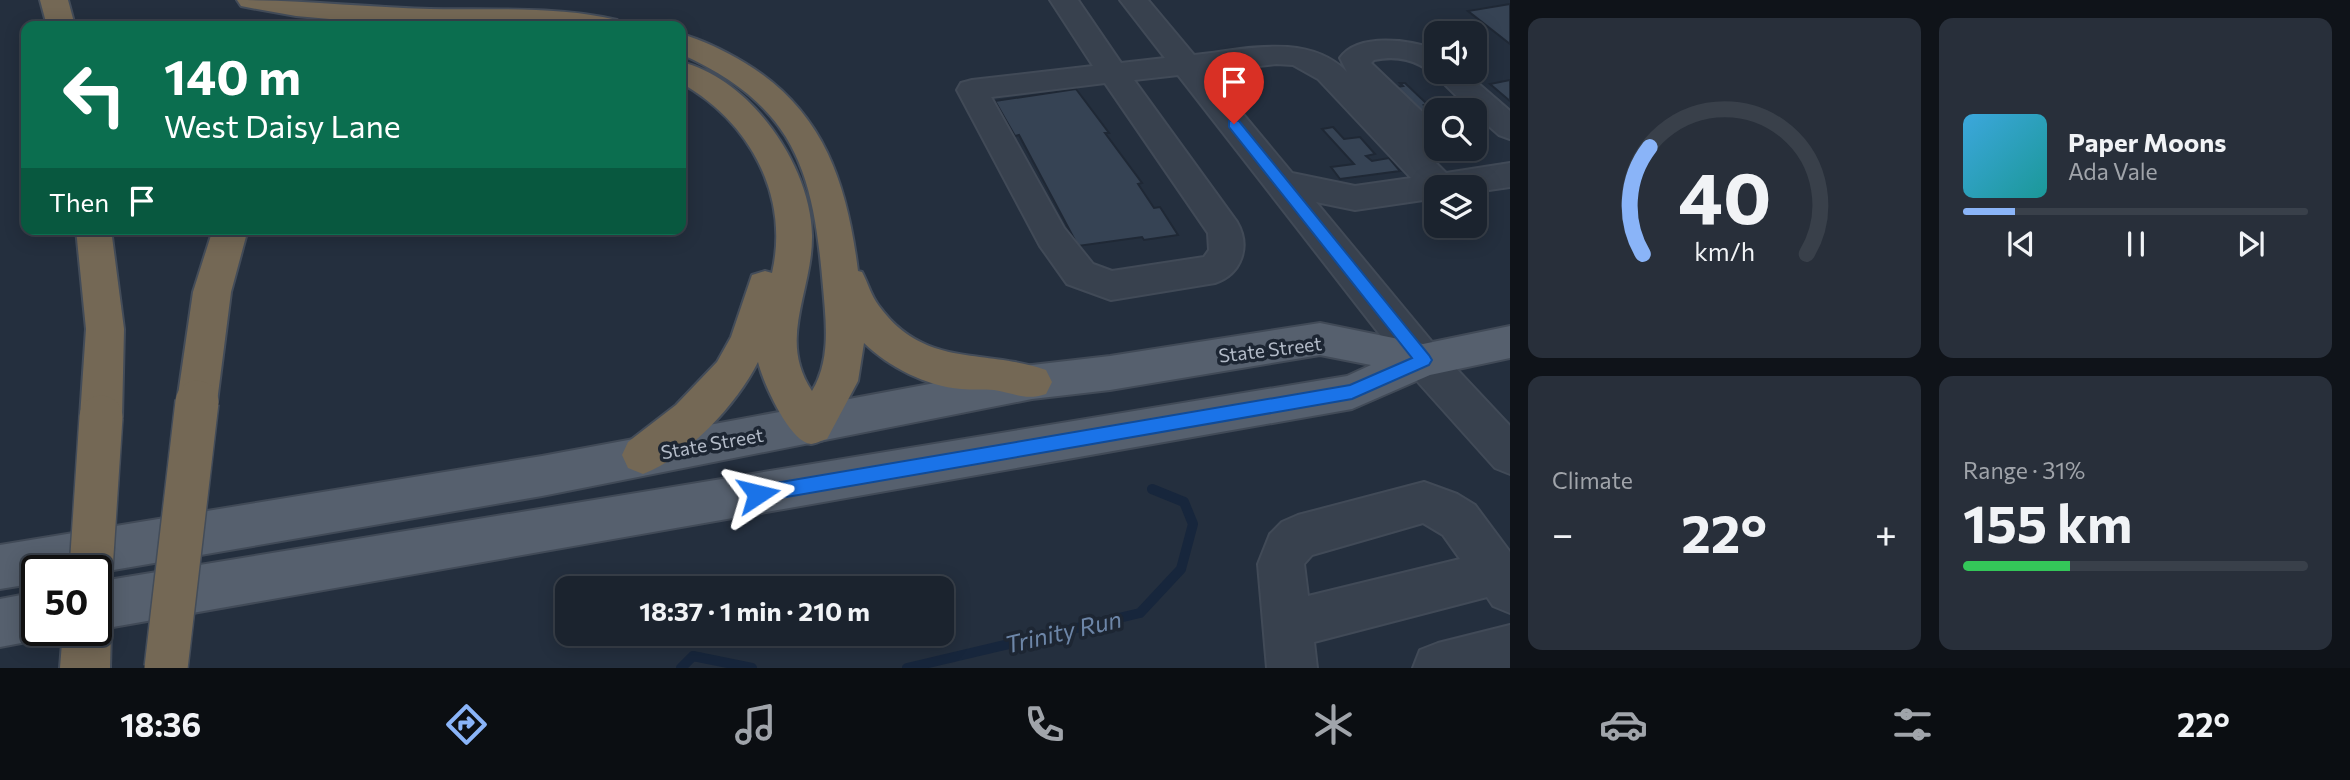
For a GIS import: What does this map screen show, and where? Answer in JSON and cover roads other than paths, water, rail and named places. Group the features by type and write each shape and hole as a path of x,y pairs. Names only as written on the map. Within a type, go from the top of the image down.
{"highway":[{"path":"54,0 60,21"},
{"path":"251,0 285,8 385,18 538,21"},
{"path":"686,45 712,55 746,74 776,99 798,127 816,159 829,194 854,301 879,336 926,363 958,373 988,373 1032,382"},
{"path":"686,73 732,102 758,129 776,160 796,227 792,263 778,332 777,364 812,426"},
{"path":"643,455 695,416 736,366 750,337 771,268 787,195"},
{"path":"812,426 839,377 846,344 837,234"},
{"path":"92,555 105,329 94,235"},
{"path":"166,668 208,306 228,235"},
{"path":"85,668 86,646"}],"main road":[{"name":"State Street","path":"0,567 542,476 1032,382 1110,373 1320,340 1423,360"},
{"name":"State Street","path":"112,603 1352,392 1423,360 1510,342"},
{"path":"812,426 828,482"},
{"path":"0,623 21,620"}],"street":[{"path":"1064,0 1112,73 1225,231 1227,253 1215,270 1111,286 1080,274 1061,252 972,90 1112,73 1276,55 1299,57 1321,66 1337,79 1429,175"},
{"path":"1134,0 1423,360 1510,455"},
{"path":"1424,59 1404,50 1363,53 1355,58 1357,66 1424,132"},
{"path":"1460,84 1510,128"},
{"path":"1453,161 1467,175"},
{"path":"1487,179 1510,175"},
{"path":"1282,183 1355,198 1424,188"},
{"path":"1323,234 1355,198"},
{"path":"1424,502 1459,520 1504,581 1290,647 1281,564 1286,550 1298,537 1424,502"},
{"path":"1438,668 1510,650"}],"waterway":[{"name":"Trinity Run","path":"907,668 1140,613 1181,569 1193,524 1184,502 1152,489"},
{"name":"Trinity Run","path":"681,668 693,656 752,668"}]}
